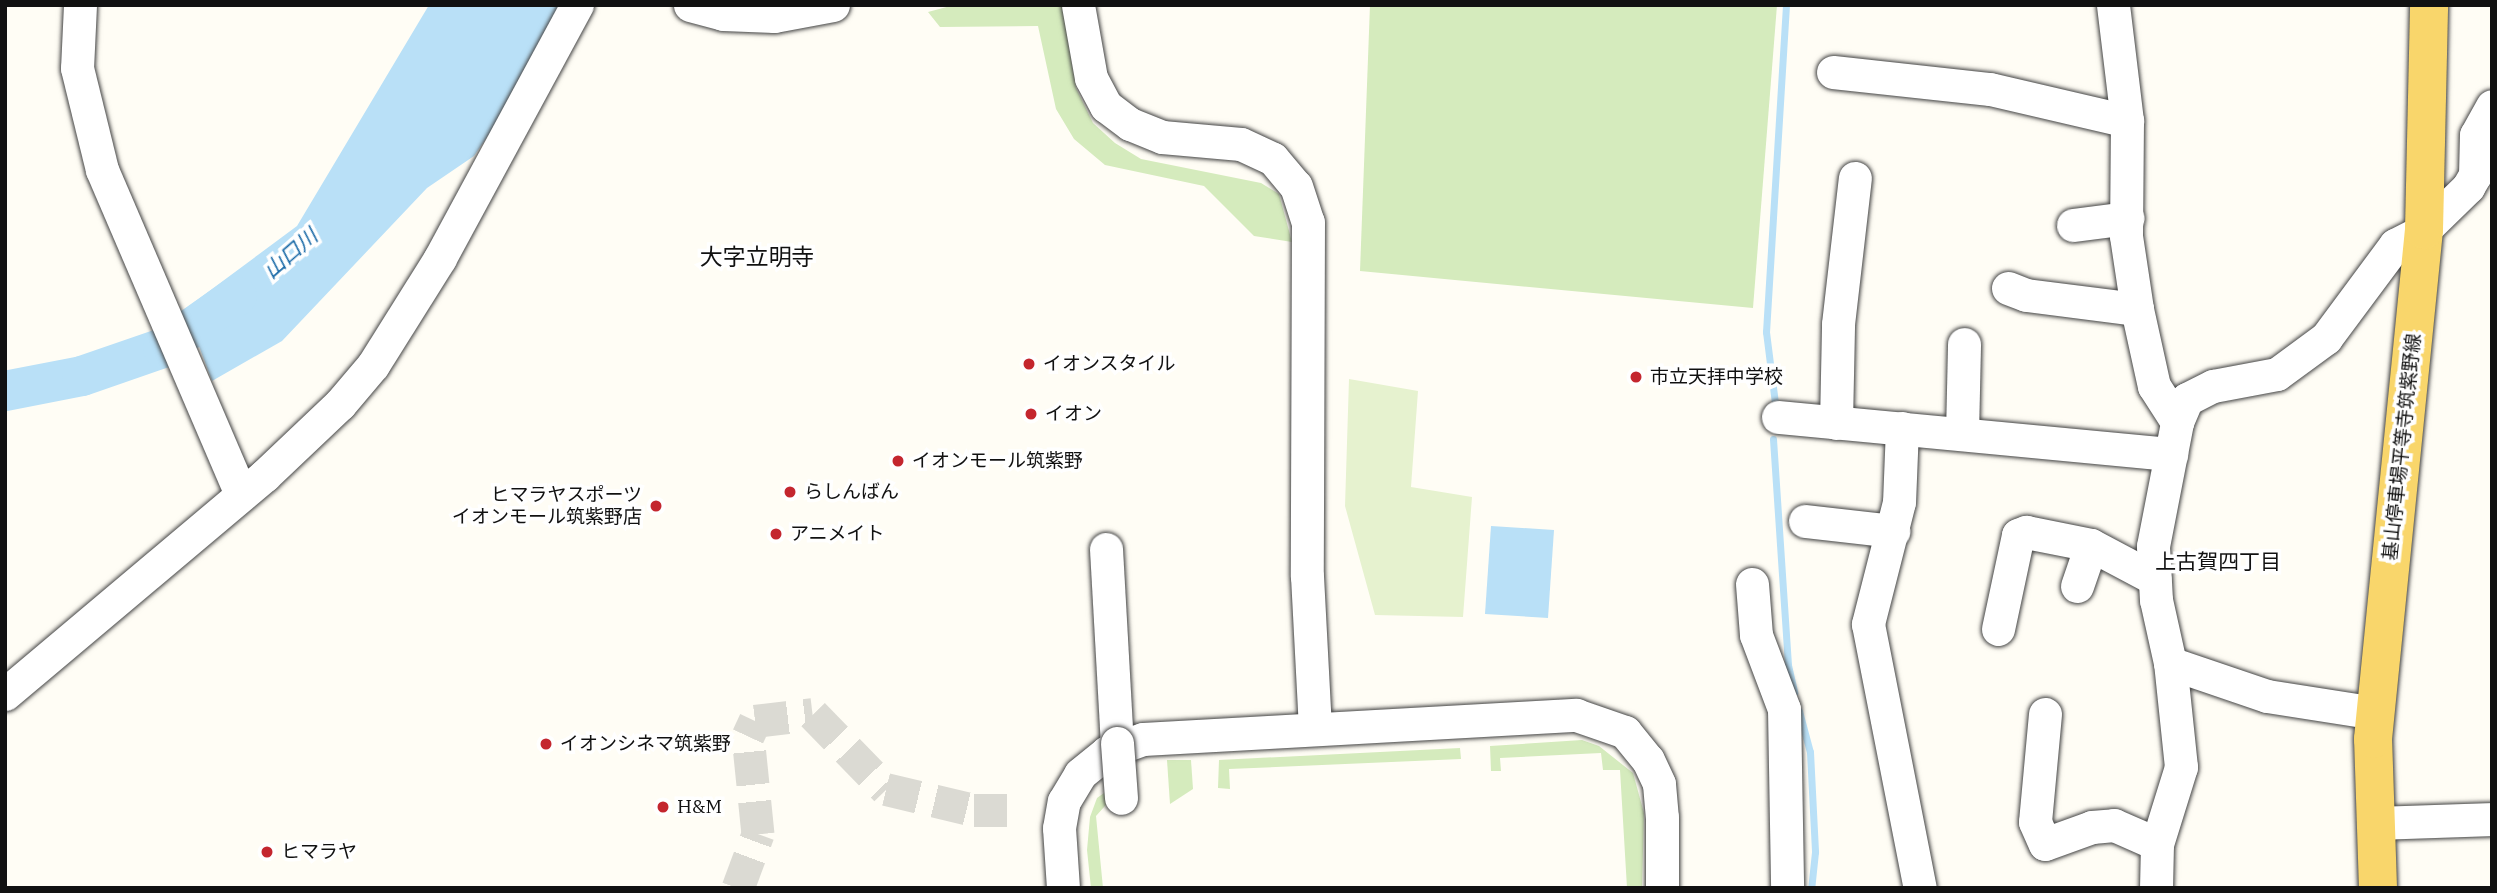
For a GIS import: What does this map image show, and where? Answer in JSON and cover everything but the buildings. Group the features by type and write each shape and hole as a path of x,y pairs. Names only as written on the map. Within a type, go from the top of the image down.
{"main road":[{"name":"基山停車場平等寺筑紫野線","path":"2378,888 2376,713 2424,230 2424,9"}],"street":[{"path":"80,5 77,68 88,127 197,397 241,494"},
{"path":"5,694 241,494 340,404 373,365 440,258 577,5"},
{"path":"690,5 723,13 774,16 833,5"},
{"path":"1078,5 1091,78 1106,106 1130,124 1162,137 1241,144 1273,159 1296,186 1308,222 1307,576 1314,728"},
{"path":"2113,5 2127,121 2126,236 2137,309 2154,386 2174,438"},
{"path":"1833,72 1990,89 2127,121"},
{"path":"2156,888 2157,844 2181,767 2170,663 2155,579 2153,546 2174,438 2187,399 2213,386 2277,374 2326,338 2395,246 2424,230 2468,187 2474,175 2476,135 2492,106"},
{"path":"1836,423 1838,324 1855,178"},
{"path":"2073,225 2128,218"},
{"path":"2008,288 2026,295 2137,309"},
{"path":"1962,434 1964,344"},
{"path":"1778,417 1962,434 2174,438"},
{"path":"1902,428 1899,502 1868,624 1920,888"},
{"path":"1805,521 1893,531"},
{"path":"1997,629 2018,535 2026,533 2091,545 2155,579"},
{"path":"2077,586 2091,545"},
{"path":"1106,549 1121,798"},
{"path":"1752,584 1756,635 1784,709 1787,888"},
{"path":"2170,663 2267,696 2376,713"},
{"path":"1063,888 1059,828 1064,801 1080,774 1107,752 1143,739 1576,715 1625,732 1648,760 1659,785 1662,888"},
{"path":"2045,715 2035,822 2045,844 2092,827 2114,825 2157,844"},
{"path":"2377,823 2492,820"}],"green space":[{"path":"954,5 1062,5 1076,88 1093,123 1115,143 1141,159 1261,183 1279,194 1292,242 1254,236 1204,186 1105,165 1074,139 1056,109 1038,26 940,27 928,12"},
{"path":"1370,5 1777,5 1753,308 1360,271"},
{"path":"1349,379 1418,391 1411,487 1472,497 1463,617 1375,615 1345,506"},
{"path":"1582,740 1599,746 1633,773 1644,813 1642,888 1627,888 1620,770 1603,770 1601,753 1500,758 1501,771 1491,771 1490,746"},
{"path":"1460,748 1461,759 1229,769 1230,789 1218,788 1219,760"},
{"path":"1167,760 1191,760 1193,789 1170,804"},
{"path":"1111,788 1113,797 1096,816 1103,888 1091,888 1087,850 1090,817 1097,798"}],"water":[{"path":"429,5 567,5 526,81 474,156 427,188 282,341 212,381 185,309 297,226"},
{"path":"1491,526 1554,530 1548,618 1485,614"}],"waterway":[{"path":"1775,403 1766,332 1786,5"},
{"name":"山口川","path":"5,391 82,376 163,348 237,296"},
{"path":"1773,439 1788,665 1794,692"},
{"path":"1799,711 1810,752 1815,852 1811,888"}],"tunnel":[{"path":"738,888 758,834 748,736 755,721 813,714 886,789 974,810 1009,810"}],"place":[{"name":"イオンスタイル","path":"1029,364"},
{"name":"市立天拝中学校","path":"1636,377"},
{"name":"イオン","path":"1031,414"},
{"name":"イオンモール筑紫野","path":"898,461"},
{"name":"らしんばん","path":"790,492"},
{"name":"ヒマラヤスポーツ イオンモール筑紫野店","path":"656,506"},
{"name":"アニメイト","path":"776,534"},
{"name":"イオンシネマ筑紫野","path":"546,744"},
{"name":"H&M","path":"663,807"},
{"name":"ヒマラヤ","path":"267,852"}],"district":[{"name":"大字立明寺","path":"757,256"},
{"name":"上古賀四丁目","path":"2218,561"}]}
